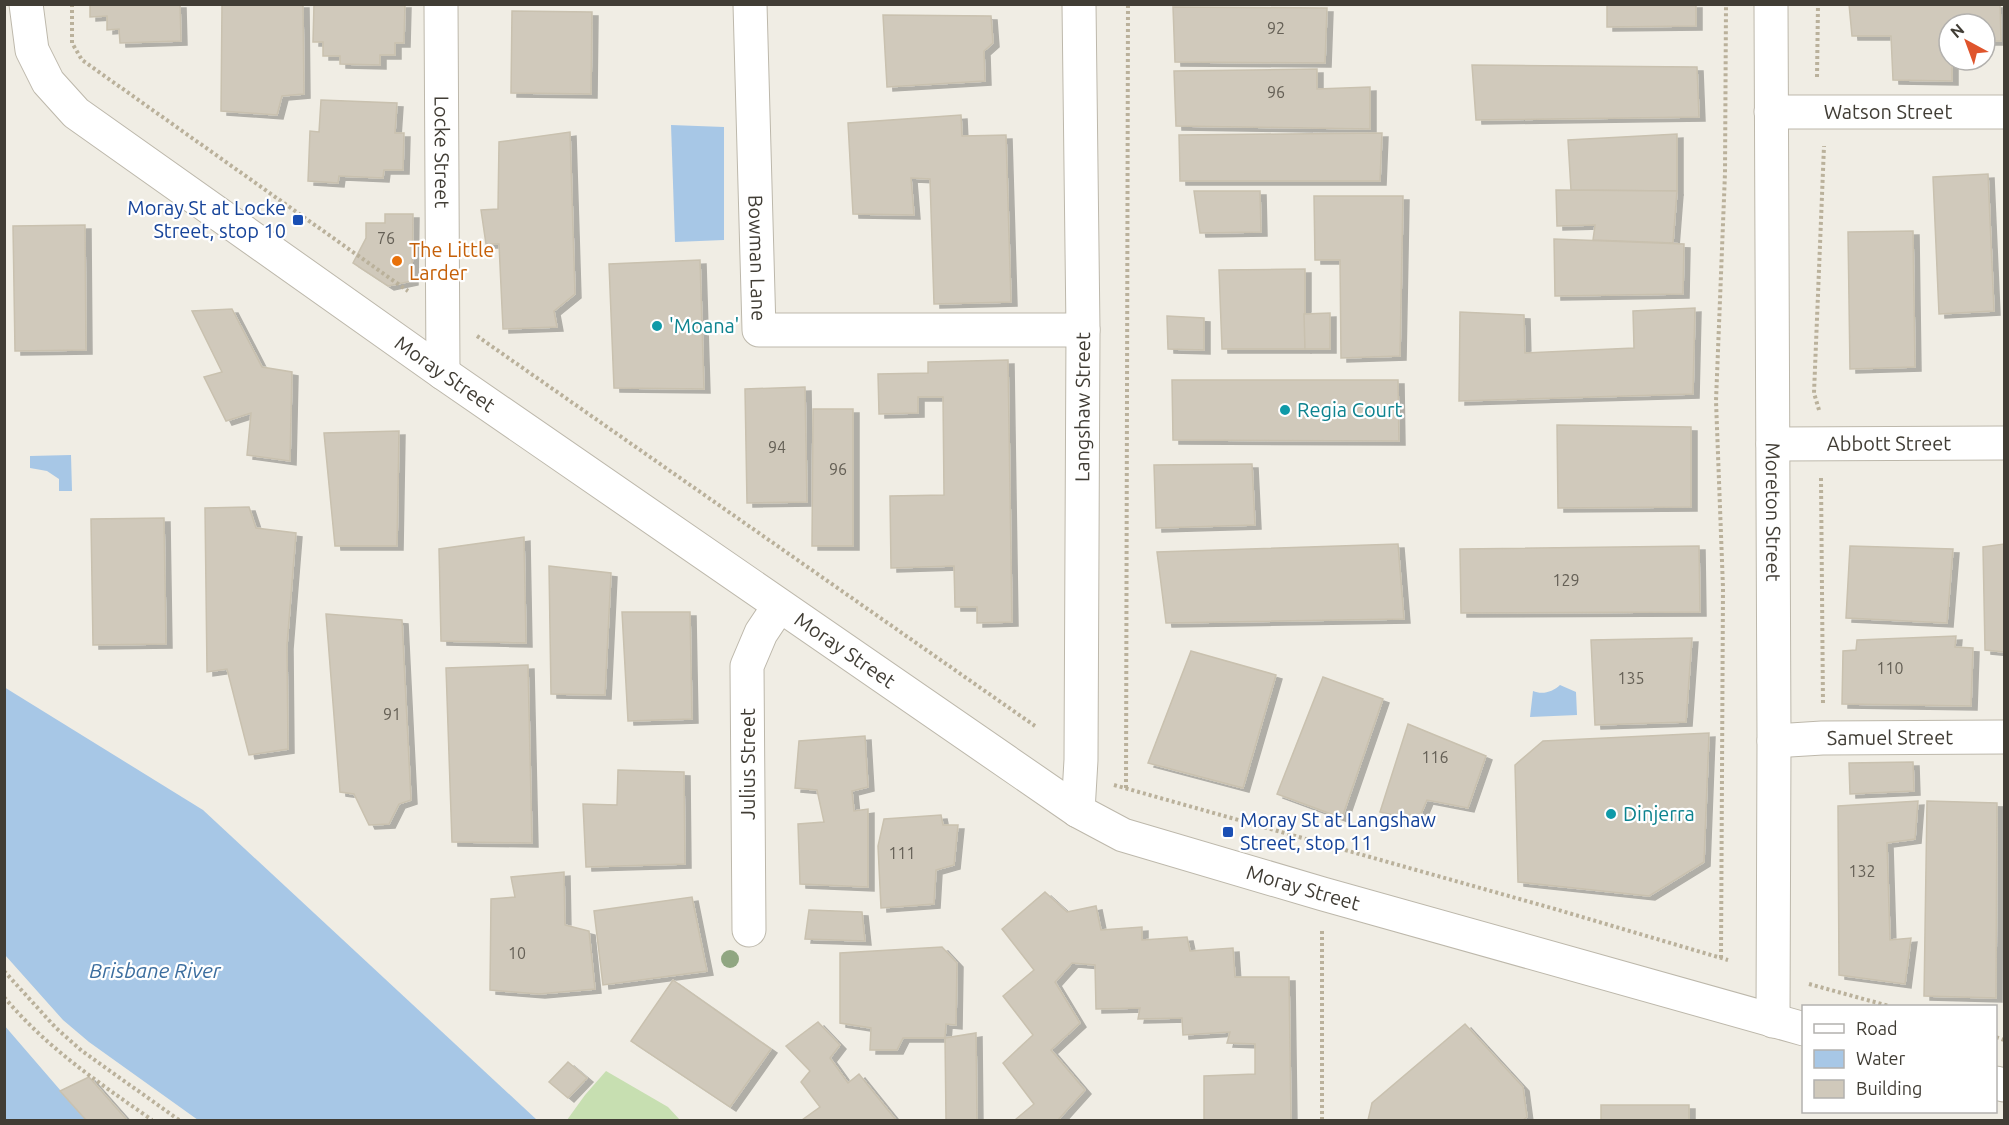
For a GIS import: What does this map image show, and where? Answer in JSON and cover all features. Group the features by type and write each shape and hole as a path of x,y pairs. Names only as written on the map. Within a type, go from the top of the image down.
{"street":[{"name":"Moray Street","path":"26,4 18,52 76,113 443,373 1078,811 1123,835 1788,1025"},
{"name":"Locke Street","path":"441,4 443,373"},
{"name":"Bowman Lane","path":"750,4 759,330 1083,330"},
{"name":"Langshaw Street","path":"1078,811 1081,760 1083,330 1079,4"},
{"name":"Moreton Street","path":"1771,4 1774,741 1788,1025"},
{"name":"Watson Street","path":"1771,112 2004,112"},
{"name":"Abbott Street","path":"1773,444 2004,443"},
{"name":"Julius Street","path":"749,930 747,666 761,633 778,606"},
{"name":"Samuel Street","path":"1774,741 1822,738 2004,737"}],"path":[{"path":"72,4 72,43 82,60 417,298 443,313 1035,726"},
{"path":"1126,789 1128,4"},
{"path":"1721,958 1723,588 1716,401 1725,173 1726,4"},
{"path":"1817,82 1818,4"},
{"path":"1821,420 1814,393 1824,143"},
{"path":"1821,475 1823,708"},
{"path":"1113,785 1532,902 1728,960"},
{"path":"1322,1120 1323,894"},
{"path":"4,971 56,1029 82,1051 180,1120"},
{"path":"1808,983 1885,1005"},
{"path":"4,997 45,1041 152,1120"}],"green space":[{"path":"606,1071 668,1107 680,1120 567,1120"}],"water":[{"path":"671,125 724,127 724,240 675,242"},
{"path":"71,455 72,491 59,491 59,479 47,471 30,468 30,456"},
{"path":"1560,685 1576,692 1577,715 1530,717 1533,691 1547,692"},
{"name":"Brisbane River","path":"4,687 203,810 537,1120 5,1120"}],"pier":[{"path":"5,955 63,1020 89,1042 198,1120 86,1120 4,1025"}],"building":[{"path":"90,4 180,4 181,41 120,43 119,29 107,30 107,16 90,17"},
{"path":"222,4 303,4 304,94 282,96 277,115 221,111"},
{"path":"314,4 405,4 404,43 395,43 395,55 380,55 380,65 340,64 340,56 323,56 323,42 313,42"},
{"path":"1607,4 1696,4 1696,26 1607,27"},
{"path":"1849,4 2000,4 2001,41 1997,41 1997,12 1937,12 1937,72 1952,72 1952,81 1893,80 1891,36 1852,36"},
{"path":"1173,7 1327,8 1325,63 1175,62"},
{"path":"512,11 592,12 591,94 511,93"},
{"path":"883,15 991,16 993,43 984,51 985,81 887,87"},
{"path":"1472,65 1697,67 1699,117 1476,120"},
{"path":"1317,69 1317,89 1370,87 1370,129 1176,126 1174,71"},
{"path":"321,100 397,103 395,133 404,133 403,170 384,170 383,178 339,176 338,183 308,181 310,131 319,132"},
{"path":"961,115 962,136 1006,135 1011,302 934,304 930,179 911,178 914,215 853,214 848,123"},
{"path":"570,132 575,294 554,311 557,327 503,329 499,244 486,244 481,210 498,209 499,142"},
{"path":"1382,133 1380,181 1180,181 1179,135"},
{"path":"1677,134 1677,191 1571,190 1568,140"},
{"path":"1988,174 1994,311 1939,314 1933,177"},
{"path":"1556,190 1677,191 1673,243 1593,240 1595,225 1557,226"},
{"path":"1194,191 1260,191 1261,232 1200,233"},
{"path":"1314,196 1403,196 1400,356 1341,358 1340,260 1315,260"},
{"path":"385,214 413,214 412,281 388,286 353,263 366,238 366,223 385,223"},
{"path":"85,225 86,350 15,351 13,226"},
{"path":"1913,231 1915,367 1850,369 1848,232"},
{"path":"1554,239 1684,244 1683,294 1555,296"},
{"name":"'Moana'","path":"700,260 704,389 614,388 609,264"},
{"path":"1305,269 1305,349 1222,349 1219,270"},
{"path":"1695,308 1693,394 1459,401 1460,312 1524,315 1525,353 1634,348 1633,311"},
{"path":"232,309 262,367 292,372 290,461 247,455 251,413 226,421 204,377 222,372 192,311"},
{"path":"1330,313 1330,349 1305,349 1304,314"},
{"path":"1167,316 1204,318 1204,350 1168,349"},
{"path":"1008,360 1012,622 977,623 977,607 955,607 954,566 891,568 890,496 944,495 943,397 918,397 918,413 879,414 878,374 928,373 928,362"},
{"name":"Regia Court","path":"1172,380 1398,380 1399,441 1173,440"},
{"path":"805,387 807,502 747,503 745,389"},
{"path":"813,409 853,409 853,546 812,546"},
{"path":"1557,425 1691,427 1691,507 1558,508"},
{"path":"399,431 397,546 335,546 324,433"},
{"path":"1252,464 1255,525 1156,528 1154,465"},
{"path":"249,507 256,528 296,533 287,645 288,749 249,755 227,669 207,672 205,508"},
{"path":"164,518 166,644 93,645 91,519"},
{"path":"524,537 526,643 441,641 439,549"},
{"path":"1398,544 1404,619 1166,623 1157,552"},
{"path":"2004,544 2004,652 1985,650 1983,547"},
{"path":"1699,546 1700,612 1461,613 1460,549"},
{"path":"1850,546 1953,549 1947,623 1846,618"},
{"path":"549,566 611,573 605,695 551,694"},
{"path":"622,612 690,612 692,719 628,721"},
{"path":"326,614 402,620 411,800 399,804 389,824 369,825 354,794 340,792"},
{"path":"1956,636 1955,647 1973,648 1971,706 1842,704 1843,651 1856,650 1857,640"},
{"path":"1692,638 1686,722 1595,725 1591,640"},
{"path":"1191,651 1276,675 1243,788 1148,763"},
{"path":"528,665 532,843 452,842 446,668"},
{"path":"1323,677 1383,699 1342,818 1277,794"},
{"path":"1408,724 1486,756 1468,808 1427,800 1418,821 1380,812"},
{"name":"Dinjerra","path":"1709,733 1704,862 1649,896 1518,882 1515,765 1543,741"},
{"path":"865,736 868,787 852,791 854,811 868,809 868,887 800,884 798,824 824,822 817,790 795,788 799,741"},
{"path":"1913,762 1914,791 1850,794 1849,763"},
{"path":"618,770 684,772 685,864 586,867 583,804 617,805"},
{"path":"1918,801 1915,839 1887,843 1890,940 1911,938 1905,984 1839,975 1838,806"},
{"path":"1927,801 1997,803 1996,998 1924,996"},
{"path":"941,815 943,825 958,825 954,865 936,870 934,904 881,908 878,846 884,819"},
{"path":"564,872 565,925 589,931 595,989 539,994 490,990 491,899 515,897 511,877"},
{"path":"1045,892 1067,912 1096,906 1101,930 1142,927 1142,940 1187,937 1190,951 1233,948 1235,977 1289,977 1291,1120 1204,1120 1204,1076 1255,1074 1255,1044 1227,1043 1230,1032 1183,1035 1182,1018 1138,1019 1140,1008 1096,1009 1095,965 1072,963 1055,982 1080,1023 1051,1050 1085,1090 1058,1120 1015,1120 1034,1104 1003,1063 1033,1035 1003,996 1034,970 1002,929"},
{"path":"692,897 707,971 603,985 594,911"},
{"path":"809,910 862,912 865,941 805,939"},
{"path":"942,947 957,963 956,1025 946,1024 945,1038 903,1038 897,1050 870,1050 871,1028 840,1023 840,953"},
{"path":"673,980 771,1049 730,1107 631,1041"},
{"path":"818,1022 840,1045 830,1058 848,1083 859,1074 896,1120 802,1120 820,1107 801,1082 810,1071 786,1046"},
{"path":"1465,1024 1523,1087 1527,1117 1523,1120 1368,1120 1372,1103"},
{"path":"976,1033 977,1120 946,1120 945,1038"},
{"path":"568,1062 587,1078 568,1098 549,1082"},
{"path":"89,1077 127,1120 86,1120 60,1091"},
{"path":"1601,1105 1689,1105 1689,1120 1601,1120"}],"place":[{"name":"Moray St at Locke Street, stop 10","path":"298,220"},
{"name":"The Little Larder","path":"397,261"},
{"name":"'Moana'","path":"657,326"},
{"name":"Regia Court","path":"1285,410"},
{"name":"Dinjerra","path":"1611,814"},
{"name":"Moray St at Langshaw Street, stop 11","path":"1228,832"}]}
